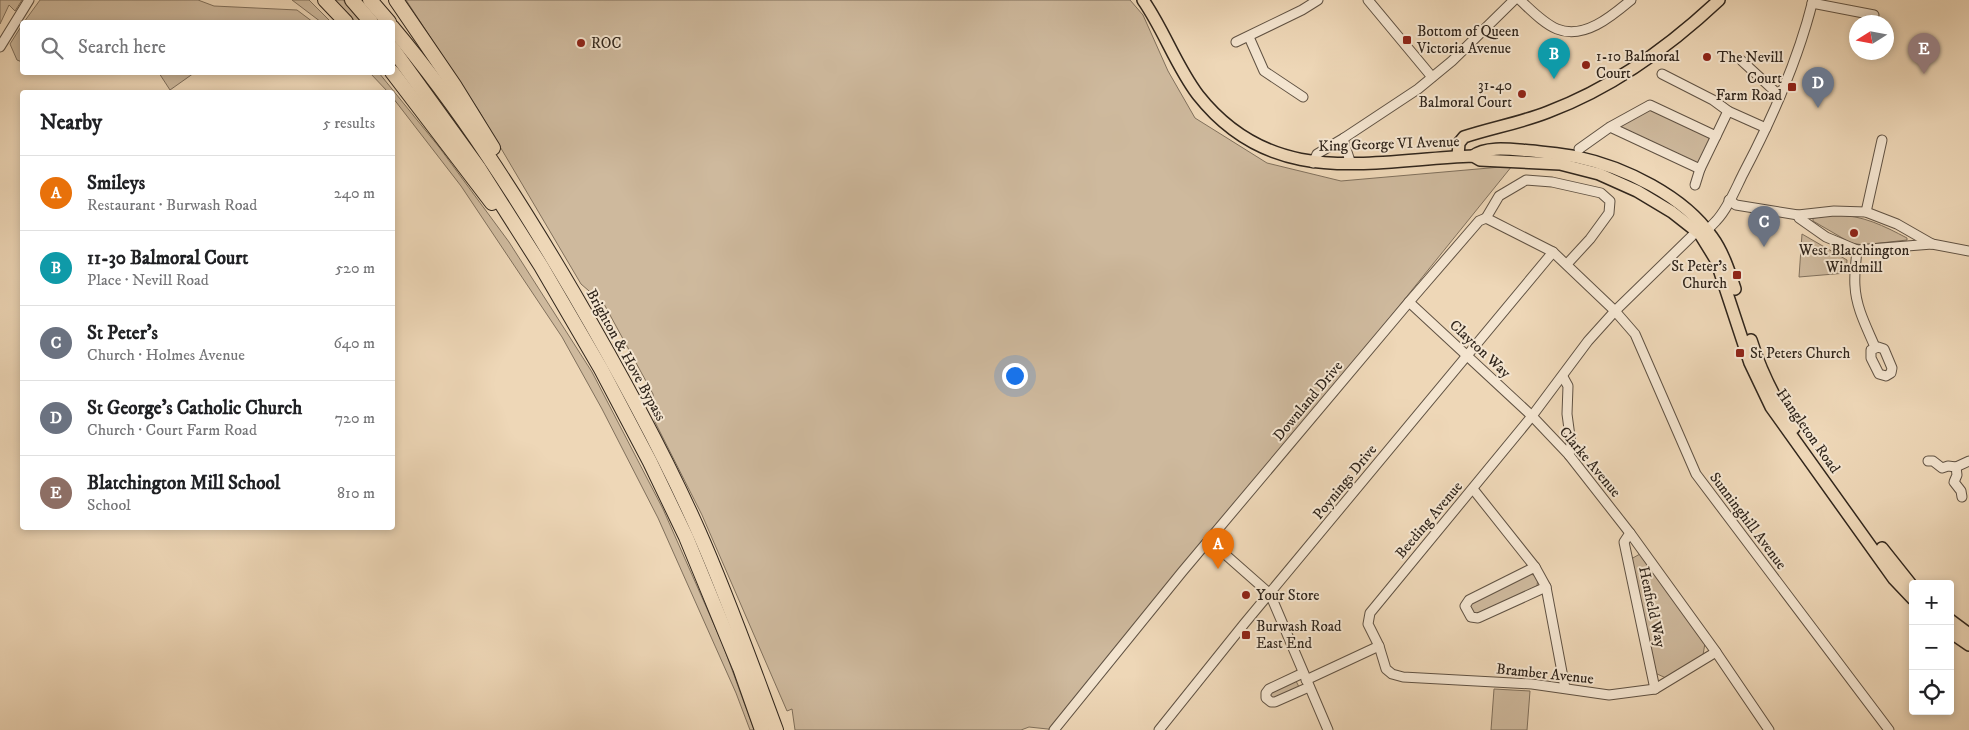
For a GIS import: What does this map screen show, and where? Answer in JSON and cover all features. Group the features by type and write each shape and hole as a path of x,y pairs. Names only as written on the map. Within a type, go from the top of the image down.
{"highway":[{"path":"325,0 344,20"},
{"path":"352,0 369,20"},
{"path":"370,0 387,20"},
{"path":"396,0 454,85 496,154 523,209"},
{"name":"Brighton & Hove Bypass","path":"395,31 490,159 523,209 613,361 699,531 776,730"},
{"name":"Brighton & Hove Bypass","path":"395,52 478,167 541,266 609,383 686,536 740,668 762,730"},
{"path":"394,75 541,266"}],"main road":[{"name":"King George VI Avenue","path":"1143,0 1161,29 1187,79 1214,114 1234,130 1266,149 1313,163 1351,164 1473,156 1480,160 1560,164 1612,174 1703,232"},
{"path":"1458,156 1459,143 1464,137 1548,112 1572,102 1624,74 1681,34 1719,0"},
{"name":"Hangleton Road","path":"1703,232 1716,260 1748,344 1756,380 1765,397 1881,554 1909,583"},
{"name":"Hangleton Road","path":"1881,554 1894,580 1909,595"},
{"path":"1954,623 1969,634"},
{"path":"1954,635 1969,645"}],"street":[{"path":"0,47 29,0"},
{"path":"1236,42 1318,0"},
{"path":"1368,0 1432,77"},
{"path":"1313,163 1317,154 1404,100 1452,61 1514,0"},
{"path":"1520,0 1553,27 1570,31 1598,24 1631,0"},
{"path":"1532,416 1563,377 1588,341 1615,311 1694,234 1703,232 1715,222 1729,200 1766,128 1799,48 1813,2 1874,15"},
{"path":"1249,37 1264,71 1303,97"},
{"path":"1742,61 1780,96"},
{"path":"1662,74 1713,100 1728,111 1766,128"},
{"path":"1579,149 1610,128 1650,105 1716,136"},
{"path":"1695,185 1700,169 1728,111"},
{"path":"1610,128 1700,169"},
{"path":"1344,138 1351,164"},
{"path":"1866,212 1882,140"},
{"name":"Downland Drive","path":"1054,730 1408,302 1479,221 1486,218 1499,196 1526,180 1552,182 1601,193 1610,201 1609,213 1590,239 1567,264"},
{"path":"1729,200 1736,205 1798,214 1834,211 1866,212 1897,224 1932,244"},
{"path":"1798,214 1799,218 1826,237 1857,250 1932,244 1969,251"},
{"path":"1486,218 1553,252 1615,311"},
{"path":"1857,250 1854,284 1856,295 1863,319 1875,347"},
{"name":"Poynings Drive","path":"1159,730 1553,252"},
{"name":"Clayton Way","path":"1408,302 1532,416"},
{"name":"Sunninghill Avenue","path":"1615,311 1635,334 1696,474 1889,730"},
{"path":"1563,377 1568,386 1567,414 1571,444 1569,455"},
{"name":"Clarke Avenue","path":"1532,416 1569,455 1630,533 1770,730"},
{"name":"Beeding Avenue","path":"1379,646 1368,624 1370,613 1532,416"},
{"path":"1928,461 1933,461 1942,468 1948,466 1956,467 1969,461"},
{"path":"1956,467 1954,482 1961,491 1962,497"},
{"path":"1473,489 1535,567 1546,587 1565,688"},
{"name":"Henfield Way","path":"1630,533 1624,542 1656,689"},
{"path":"1210,541 1270,594 1328,730"},
{"path":"1535,567 1468,600 1465,606 1467,612 1471,617 1478,618 1546,587"},
{"path":"1306,680 1379,646"},
{"name":"Bramber Avenue","path":"1379,646 1386,669 1392,674 1403,677 1532,684 1609,695 1656,689 1716,652"}],"shaded area":[{"path":"0,0 22,0 15,11 9,5 0,24"},
{"path":"40,0 198,0 214,6 297,10 310,20 25,20"},
{"path":"292,0 309,0 329,20 318,20"},
{"path":"331,0 343,0 360,20 350,20"},
{"path":"406,0 1130,0 1143,15 1168,71 1195,118 1267,163 1341,181 1512,166 1057,730 1029,727 1021,730 795,730 792,709 787,711 702,515 655,422 653,394 604,304 581,284 479,111"},
{"path":"20,28 20,61 17,60 10,44"},
{"path":"160,75 191,75 170,90"},
{"path":"372,75 381,75 393,90 386,90"},
{"path":"395,93 439,147 509,242 592,372 663,509 723,645 754,730 750,730 736,693 658,518 602,409 562,337 461,186 395,101"},
{"path":"1650,110 1708,136 1710,141 1698,164 1621,128 1620,126"},
{"path":"1845,215 1873,222 1907,238 1907,240 1863,245 1851,243 1813,221 1813,218"},
{"path":"1802,234 1847,260 1846,273 1799,277"},
{"path":"1640,554 1705,643 1703,655 1666,678 1655,673 1631,559"},
{"path":"1531,574 1538,577 1537,586 1478,615 1472,615 1468,607 1473,602"},
{"path":"1296,681 1299,687 1273,699 1269,697 1270,692"},
{"path":"1494,689 1530,691 1527,730 1491,730"}],"place":[{"name":"Bottom of Queen Victoria Avenue","path":"1407,40"},
{"name":"ROC","path":"581,43"},
{"name":"The Nevill","path":"1707,57"},
{"name":"1-10 Balmoral Court","path":"1586,65"},
{"name":"Blatchington Mill School","path":"1924,74"},
{"name":"11-30 Balmoral Court","path":"1554,79"},
{"name":"Court Farm Road","path":"1792,87"},
{"name":"31-40 Balmoral Court","path":"1522,94"},
{"name":"St George's Catholic Church","path":"1818,108"},
{"name":"West Blatchington Windmill","path":"1854,233"},
{"name":"St Peter's","path":"1764,247"},
{"name":"St Peter's Church","path":"1737,275"},
{"name":"St Peters Church","path":"1740,353"},
{"name":"Smileys","path":"1218,569"},
{"name":"Your Store","path":"1246,595"},
{"name":"Burwash Road East End","path":"1246,635"}]}
